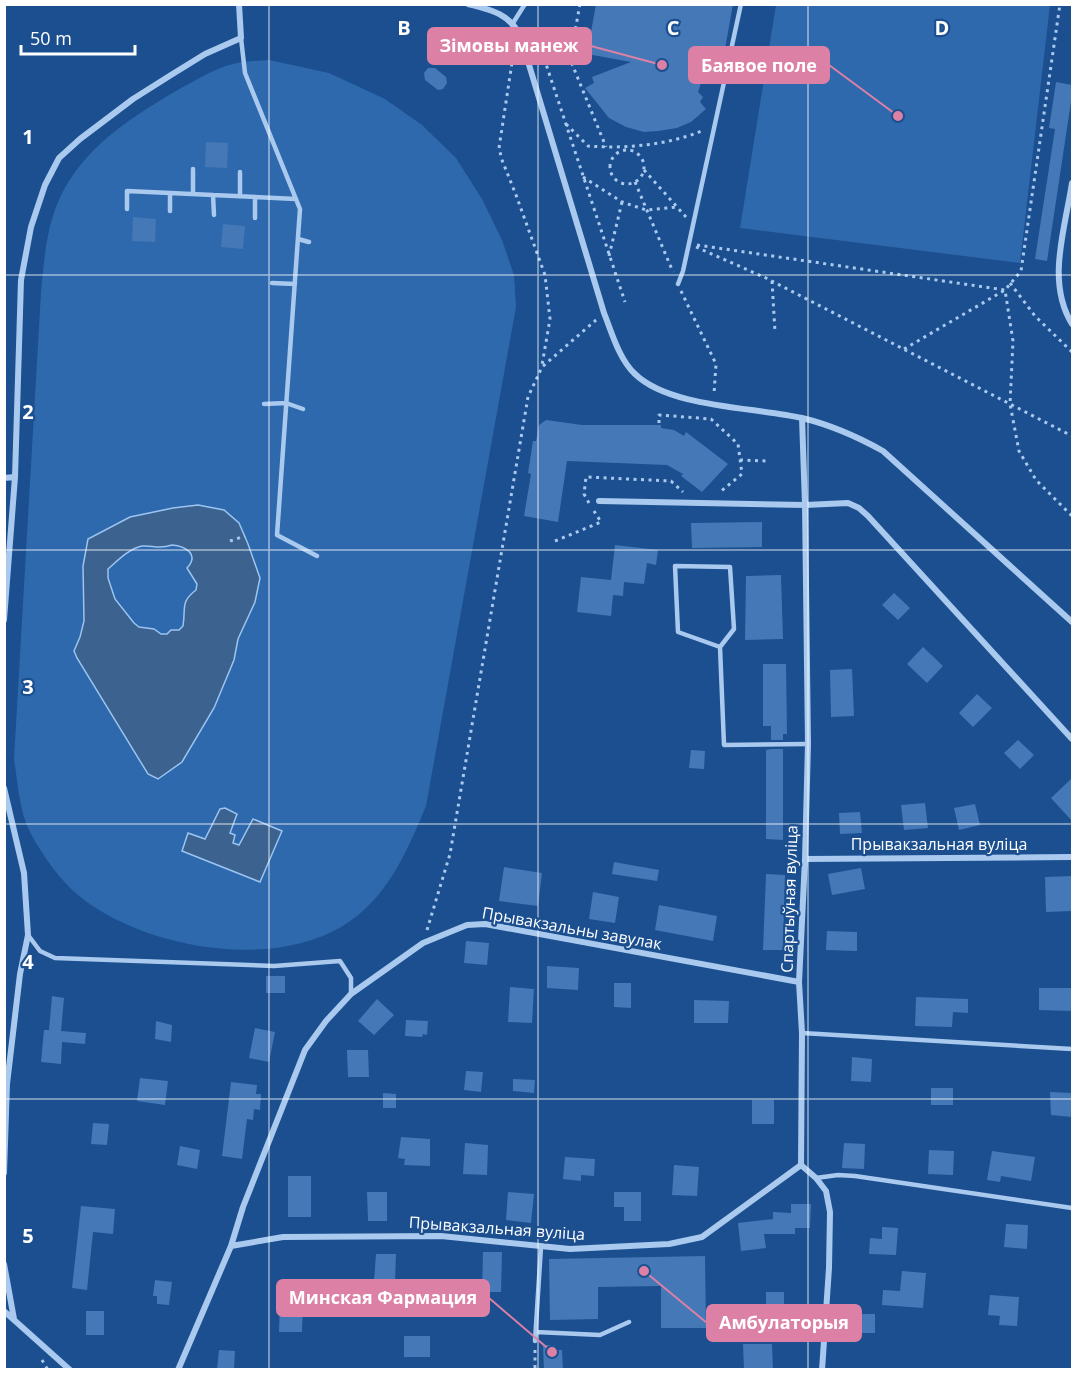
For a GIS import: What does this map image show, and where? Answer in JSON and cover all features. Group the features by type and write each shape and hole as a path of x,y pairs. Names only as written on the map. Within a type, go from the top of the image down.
{"street":[{"path":"4,620 15,477 21,280 31,227 45,185 59,158 115,112 205,54 241,38 239,4"},
{"path":"468,4 502,15 513,23 520,35 604,313 618,347 634,373 659,390 714,403 802,418 858,437 883,451 1072,622"},
{"path":"1072,183 1057,273 1063,306 1072,324"},
{"name":"Спартыўная вуліца","path":"801,1165 799,982 808,744 802,418"},
{"path":"4,478 15,477"},
{"path":"599,501 805,505 848,503 859,508 1072,739"},
{"path":"4,788 24,873 28,935 20,974 7,1084 4,1173"},
{"name":"Прывакзальная вуліца","path":"805,859 1072,857"},
{"name":"Прывакзальны завулак","path":"231,1245 243,1207 305,1050 326,1021 351,994 423,942 467,925 485,924 799,982"},
{"path":"801,1165 816,1178 826,1191 830,1212 829,1268 822,1370"},
{"name":"Прывакзальная вуліца","path":"231,1245 283,1237 441,1236 570,1249 669,1244 702,1237 801,1165"},
{"path":"178,1370 231,1245"},
{"path":"4,1264 14,1319"},
{"path":"4,1311 70,1370"}],"lane":[{"path":"513,23 525,4"},
{"path":"678,284 689,244 741,4"},
{"path":"241,38 245,73 300,209 277,536 317,556"},
{"path":"193,169 193,194"},
{"path":"240,172 240,196"},
{"path":"127,209 127,191 296,199"},
{"path":"170,193 170,211"},
{"path":"213,195 214,215"},
{"path":"255,197 255,218"},
{"path":"298,239 309,242"},
{"path":"272,283 295,284"},
{"path":"264,404 286,403 303,409"},
{"path":"720,647 678,632 675,566 730,567 734,628 720,647 724,745 808,744"},
{"path":"28,935 40,951 55,958 274,966 340,961 351,978 351,994"},
{"path":"801,1033 1072,1049"},
{"path":"816,1178 838,1175 855,1176 1072,1208"},
{"path":"535,1341 541,1247"},
{"path":"536,1332 600,1335 629,1322"}],"path":[{"path":"580,4 570,59 606,147"},
{"path":"904,349 1005,290 1020,271 1060,4"},
{"path":"423,942 450,854 528,396 542,367 550,319 545,275 500,148 513,56"},
{"path":"625,302 565,123 588,146 625,148 687,137 715,125"},
{"path":"625,148 639,155 644,170 693,225"},
{"path":"625,148 612,159 610,164 615,179 624,184 635,182 644,170"},
{"path":"583,177 622,202 646,210 678,207"},
{"path":"635,182 678,284 716,364 714,403"},
{"path":"609,256 622,202"},
{"path":"689,244 1005,290"},
{"path":"689,244 772,281 1072,436"},
{"path":"772,281 775,332"},
{"path":"1010,283 1035,316 1072,353"},
{"path":"1005,290 1012,341 1010,404 1019,451 1036,480 1072,516"},
{"path":"542,367 604,313"},
{"path":"659,423 659,415 711,419 738,444 742,474 717,495"},
{"path":"740,460 766,460"},
{"path":"555,541 601,522 584,494 586,477 671,482 686,495"},
{"path":"231,541 245,536"},
{"path":"535,1341 535,1370"},
{"path":"40,1357 48,1370"}],"shaded area":[{"path":"776,5 1050,5 1020,263 740,228"},
{"path":"269,60 329,73 385,99 422,125 456,158 482,199 502,240 514,275 516,307 426,806 419,823 403,858 383,889 357,916 341,927 311,940 278,948 243,950 206,947 170,940 136,928 105,913 78,895 52,867 31,834 21,807 14,759 41,292 46,246 58,202 80,165 128,121 213,71 237,63"},
{"path":"198,505 224,510 239,523 260,578 255,602 238,639 234,660 214,708 182,762 158,779 148,774 74,651 84,621 83,566 88,539 130,517","holes":["177,546 186,549 191,555 191,563 187,568 197,584 196,590 186,602 183,626 167,634 139,627 115,599 108,578 108,569 137,547"]},
{"path":"225,808 237,814 230,833 235,835 233,843 239,845 253,819 282,831 260,882 182,851 188,833 205,839 220,809"}],"building":[{"path":"596,4 733,4 720,77 704,74 698,92 703,97 700,102 706,109 691,122 677,128 658,131 644,132 626,127 609,118 585,88 594,83 592,77 631,62 587,54"},
{"path":"428,68 435,68 446,77 447,83 443,89 438,90 425,80 424,73"},
{"path":"1056,82 1072,85 1072,95 1047,261 1035,259 1055,129 1049,128"},
{"path":"206,142 228,143 227,168 205,167"},
{"path":"133,217 156,219 155,242 132,241"},
{"path":"223,224 245,226 243,249 221,247"},
{"path":"546,420 582,425 661,425 661,428 674,430 684,436 686,432 728,464 702,492 681,476 683,474 667,465 567,461 558,522 524,516 531,474 528,473 533,441 536,441 539,425"},
{"path":"762,522 762,547 692,548 691,523"},
{"path":"615,545 658,550 656,565 647,563 644,584 624,582 623,596 613,595 611,616 577,612 581,577 611,580"},
{"path":"781,575 783,639 745,640 746,576"},
{"path":"894,593 910,608 898,620 882,605"},
{"path":"923,647 943,666 927,683 907,664"},
{"path":"763,664 786,664 787,734 783,734 783,740 771,740 771,726 763,726"},
{"path":"852,669 854,716 831,717 830,670"},
{"path":"977,694 992,708 973,727 959,713"},
{"path":"1018,740 1034,755 1020,769 1004,753"},
{"path":"783,749 783,840 766,839 766,750"},
{"path":"691,750 705,751 704,769 689,768"},
{"path":"1072,778 1072,821 1051,798"},
{"path":"925,803 928,828 904,830 901,805"},
{"path":"975,804 980,825 959,830 954,808"},
{"path":"860,812 862,833 840,834 839,813"},
{"path":"614,862 659,870 657,881 612,874"},
{"path":"504,867 542,873 538,906 499,901"},
{"path":"861,868 865,889 832,895 828,874"},
{"path":"766,874 785,875 783,950 763,950"},
{"path":"1072,876 1072,911 1046,912 1045,877"},
{"path":"593,892 619,897 615,923 589,919"},
{"path":"659,905 717,916 713,941 655,930"},
{"path":"827,931 857,932 857,951 826,950"},
{"path":"466,941 489,943 487,965 464,963"},
{"path":"547,966 579,968 578,990 547,988"},
{"path":"266,976 285,976 285,993 266,993"},
{"path":"614,983 631,983 631,1008 614,1007"},
{"path":"510,987 534,989 532,1023 508,1022"},
{"path":"1039,988 1072,988 1072,1011 1039,1010"},
{"path":"52,996 64,998 61,1031 86,1033 85,1044 62,1042 61,1064 41,1062 44,1030 49,1030"},
{"path":"916,997 968,999 968,1013 953,1012 952,1027 915,1026"},
{"path":"377,999 394,1015 374,1035 358,1021"},
{"path":"694,1000 729,1001 728,1023 694,1023"},
{"path":"406,1020 428,1021 427,1035 405,1036"},
{"path":"156,1021 172,1025 171,1042 155,1039"},
{"path":"255,1028 275,1032 269,1062 249,1058"},
{"path":"347,1050 368,1050 369,1077 348,1077"},
{"path":"852,1057 872,1059 871,1082 851,1081"},
{"path":"466,1071 483,1072 481,1092 464,1090"},
{"path":"140,1078 168,1081 165,1105 137,1101"},
{"path":"513,1079 535,1080 534,1093 513,1091"},
{"path":"231,1082 257,1085 256,1094 261,1094 260,1110 254,1109 253,1120 247,1119 242,1159 222,1156"},
{"path":"931,1088 953,1088 953,1105 931,1105"},
{"path":"1050,1092 1072,1093 1072,1117 1051,1115"},
{"path":"383,1093 396,1094 396,1108 383,1108"},
{"path":"752,1100 774,1100 774,1124 752,1124"},
{"path":"93,1123 109,1124 107,1145 91,1144"},
{"path":"401,1137 430,1139 430,1166 404,1165 405,1159 398,1158"},
{"path":"465,1143 488,1145 487,1175 463,1174"},
{"path":"844,1143 865,1144 864,1169 842,1168"},
{"path":"180,1146 200,1150 197,1169 177,1165"},
{"path":"929,1150 954,1151 953,1175 928,1174"},
{"path":"992,1151 1035,1157 1031,1181 1001,1176 1000,1182 987,1180"},
{"path":"565,1157 595,1159 594,1176 581,1175 581,1181 563,1179"},
{"path":"674,1165 699,1167 697,1196 672,1195"},
{"path":"288,1176 311,1176 311,1217 288,1217"},
{"path":"367,1192 387,1192 387,1221 368,1221"},
{"path":"508,1192 534,1194 531,1223 506,1220"},
{"path":"614,1192 641,1192 641,1221 624,1221 624,1207 614,1207"},
{"path":"791,1204 811,1204 810,1228 795,1228 795,1234 764,1234 766,1248 741,1251 738,1223 773,1219 773,1212 791,1213"},
{"path":"81,1206 115,1209 113,1234 93,1232 87,1290 72,1288"},
{"path":"1006,1224 1028,1225 1027,1249 1004,1247"},
{"path":"882,1227 898,1228 896,1255 869,1254 870,1238 882,1239"},
{"path":"483,1252 502,1252 501,1292 482,1292"},
{"path":"376,1254 396,1254 395,1282 374,1281"},
{"path":"705,1256 706,1328 661,1328 661,1286 598,1287 598,1319 550,1320 549,1259"},
{"path":"902,1271 926,1273 923,1308 882,1305 883,1290 900,1291"},
{"path":"155,1280 172,1282 169,1305 157,1304 157,1296 153,1296"},
{"path":"766,1292 784,1292 784,1321 766,1321"},
{"path":"990,1295 1019,1297 1017,1326 999,1325 1000,1316 988,1315"},
{"path":"280,1302 303,1303 302,1332 279,1332"},
{"path":"86,1311 104,1311 104,1335 86,1335"},
{"path":"850,1314 875,1314 875,1333 849,1333"},
{"path":"404,1336 430,1336 430,1357 404,1357"},
{"path":"743,1344 772,1344 773,1370 744,1370"},
{"path":"543,1345 555,1345 555,1350 562,1350 563,1370 544,1370"},
{"path":"219,1350 235,1351 234,1370 217,1370"}],"place":[{"name":"Зімовы манеж","path":"662,65"},
{"name":"Баявое поле","path":"898,116"},
{"name":"Амбулаторыя","path":"644,1271"},
{"name":"Минская Фармация","path":"552,1352"}]}
